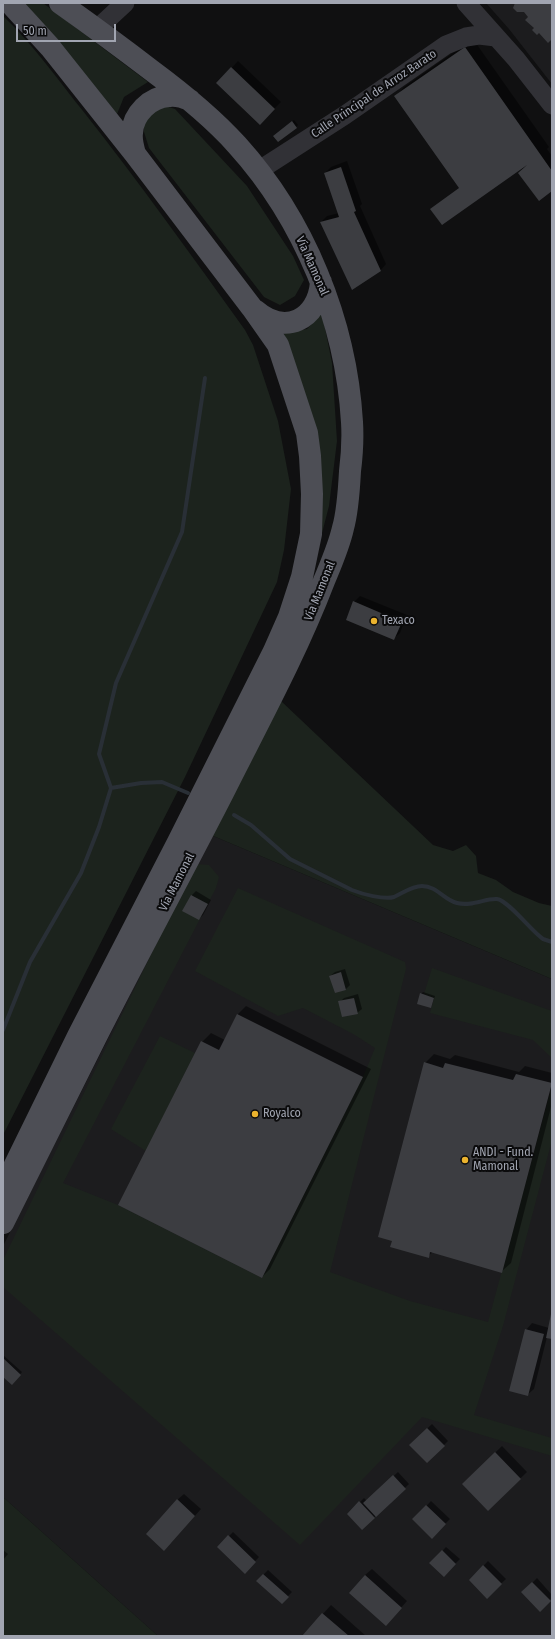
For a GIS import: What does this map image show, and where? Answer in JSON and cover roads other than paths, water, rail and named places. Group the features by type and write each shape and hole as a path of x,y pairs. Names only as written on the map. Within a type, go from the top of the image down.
{"main road":[{"name":"Vía Mamonal","path":"3,1188 78,1036 274,651 302,577 311,534 310,456 307,433 278,345 252,308 135,154 50,47 10,3"},
{"name":"Vía Mamonal","path":"3,1223 96,1038 191,856 311,615 344,526 349,491 352,424 348,386 340,344 330,306 304,243 290,218 258,171 238,145 190,100 97,29 60,3"},
{"path":"135,154 132,143 134,121 148,104 158,98 168,96 180,96 190,100"},
{"path":"252,308 273,322 285,323 297,321 307,315 316,305 320,294 320,282"}],"street":[{"path":"97,29 125,3"},
{"path":"466,3 516,59 552,105"},
{"name":"Calle Principal de Arroz Barato","path":"258,171 345,115 446,45 466,37 479,35 496,37"}],"waterway":[{"path":"3,1030 30,962 81,873 99,827 111,788 99,754 116,683 182,532 205,378"},
{"path":"111,788 141,783 162,782 188,793"},
{"path":"234,815 251,825 290,859 352,890 373,896 390,898 411,888 422,886 432,888 448,899 457,903 468,904 497,899 514,910 543,939 552,942"}],"place":[{"name":"Texaco","path":"374,621"},
{"name":"Royalco","path":"255,1114"},
{"name":"ANDI - Fund. Mamonal","path":"465,1160"}]}
